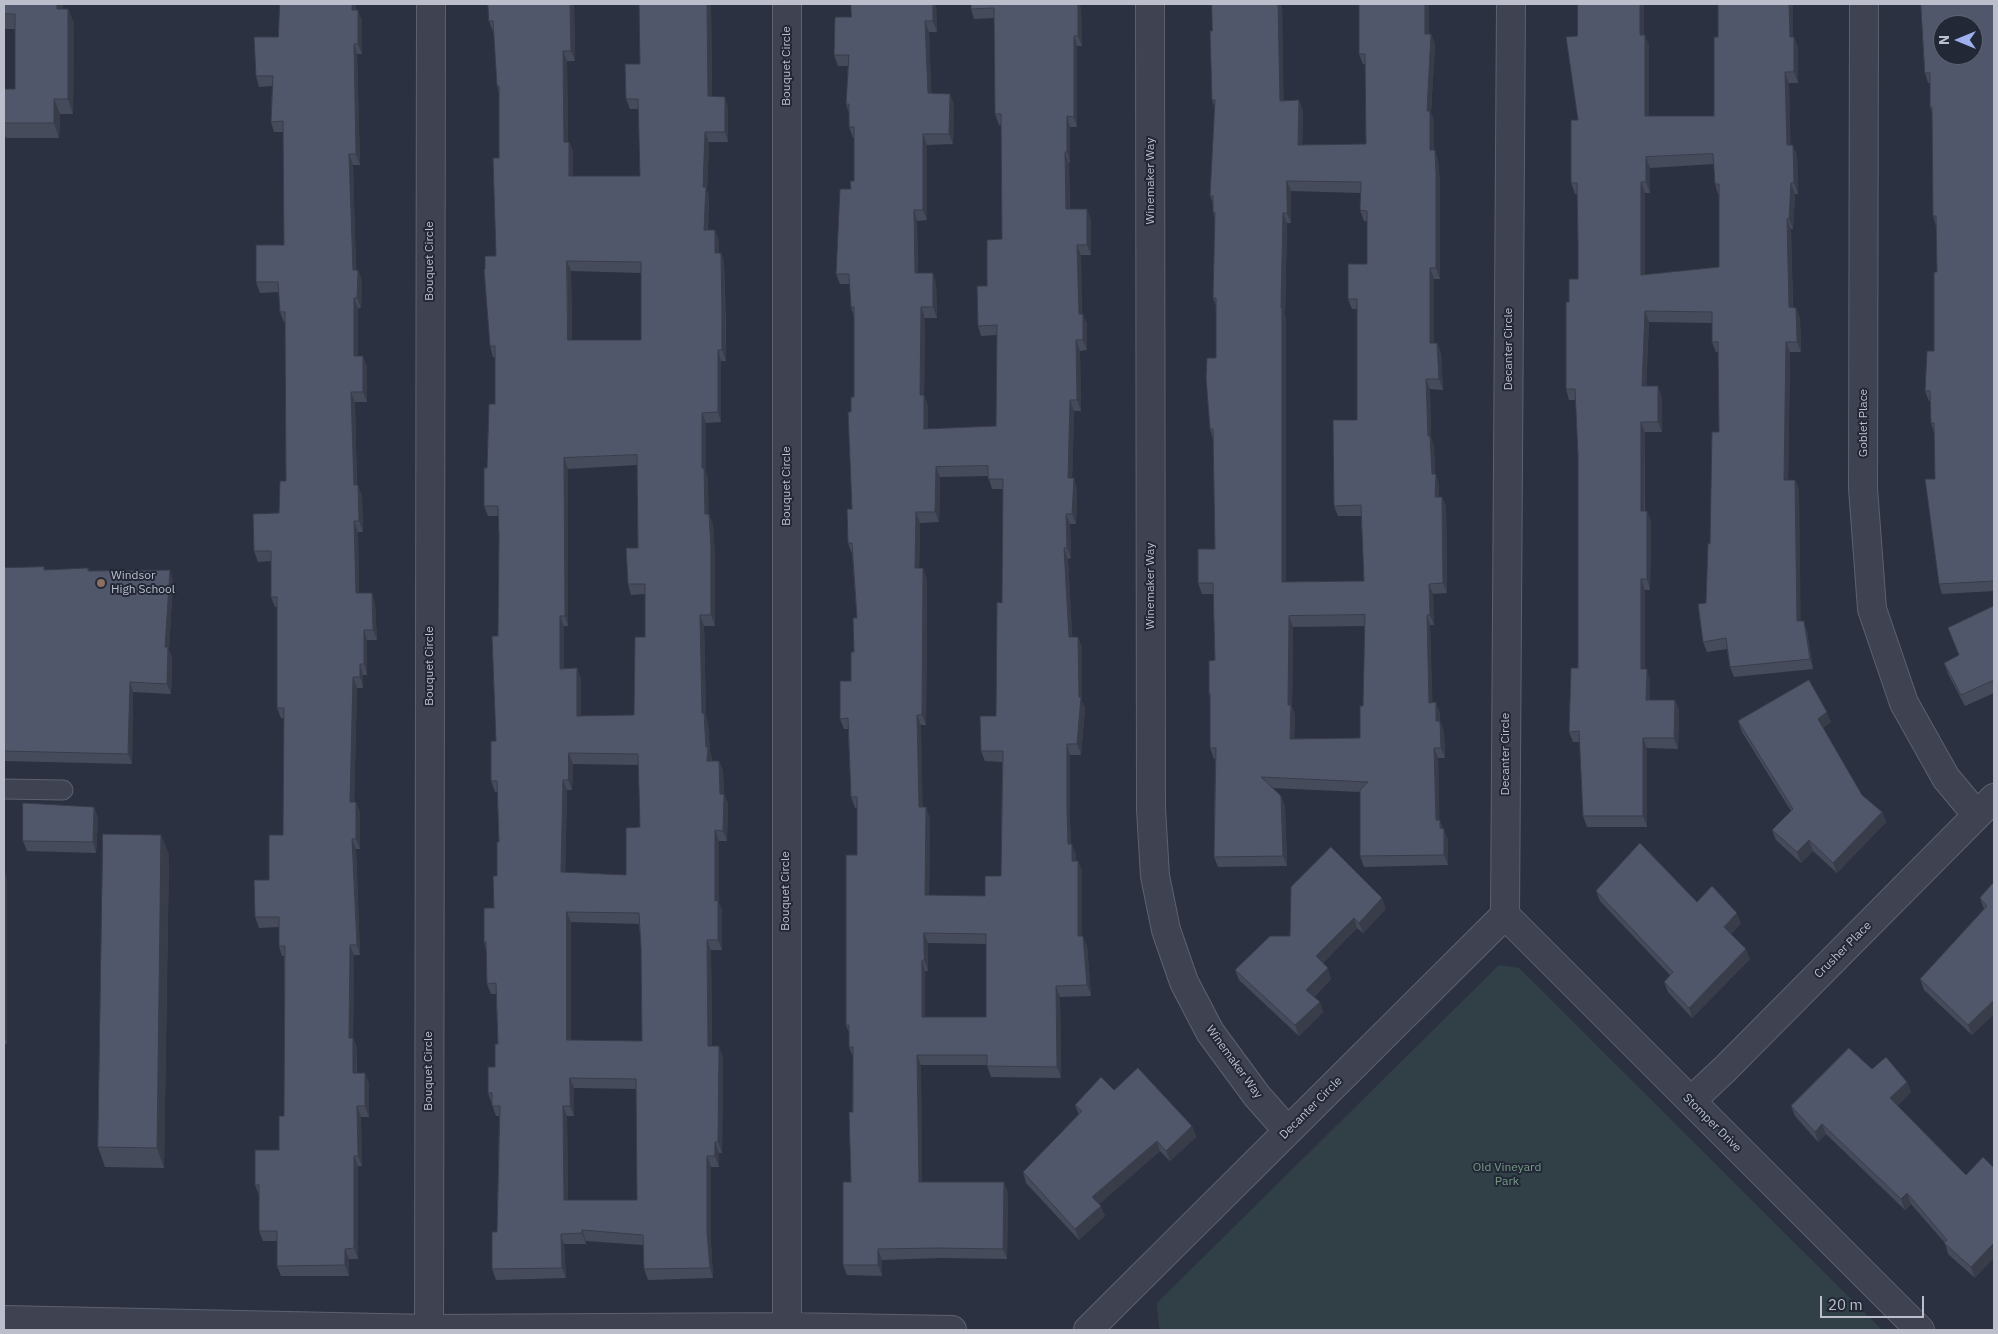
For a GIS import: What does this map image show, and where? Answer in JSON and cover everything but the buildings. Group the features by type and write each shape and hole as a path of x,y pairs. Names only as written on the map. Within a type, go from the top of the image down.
{"street":[{"name":"Bouquet Circle","path":"429,1330 431,4"},
{"name":"Bouquet Circle","path":"787,4 787,1328"},
{"name":"Winemaker Way","path":"1150,4 1151,809 1155,876 1166,930 1184,982 1210,1032 1257,1096 1288,1131"},
{"name":"Decanter Circle","path":"1088,1330 1505,915 1511,4"},
{"name":"Goblet Place","path":"1864,4 1864,488 1872,609 1904,703 1946,778 1986,806"},
{"name":"Crusher Place","path":"1691,1101 1986,806"},
{"name":"Stomper Drive","path":"1505,915 1920,1330"},
{"path":"4,1320 429,1330 787,1328 952,1330"}],"lane":[{"path":"4,789 63,790"}],"green space":[{"name":"Old Vineyard Park","path":"1499,965 1519,968 1882,1330 1162,1330 1159,1327 1157,1303"}],"place":[{"name":"Windsor High School","path":"101,583"}]}
